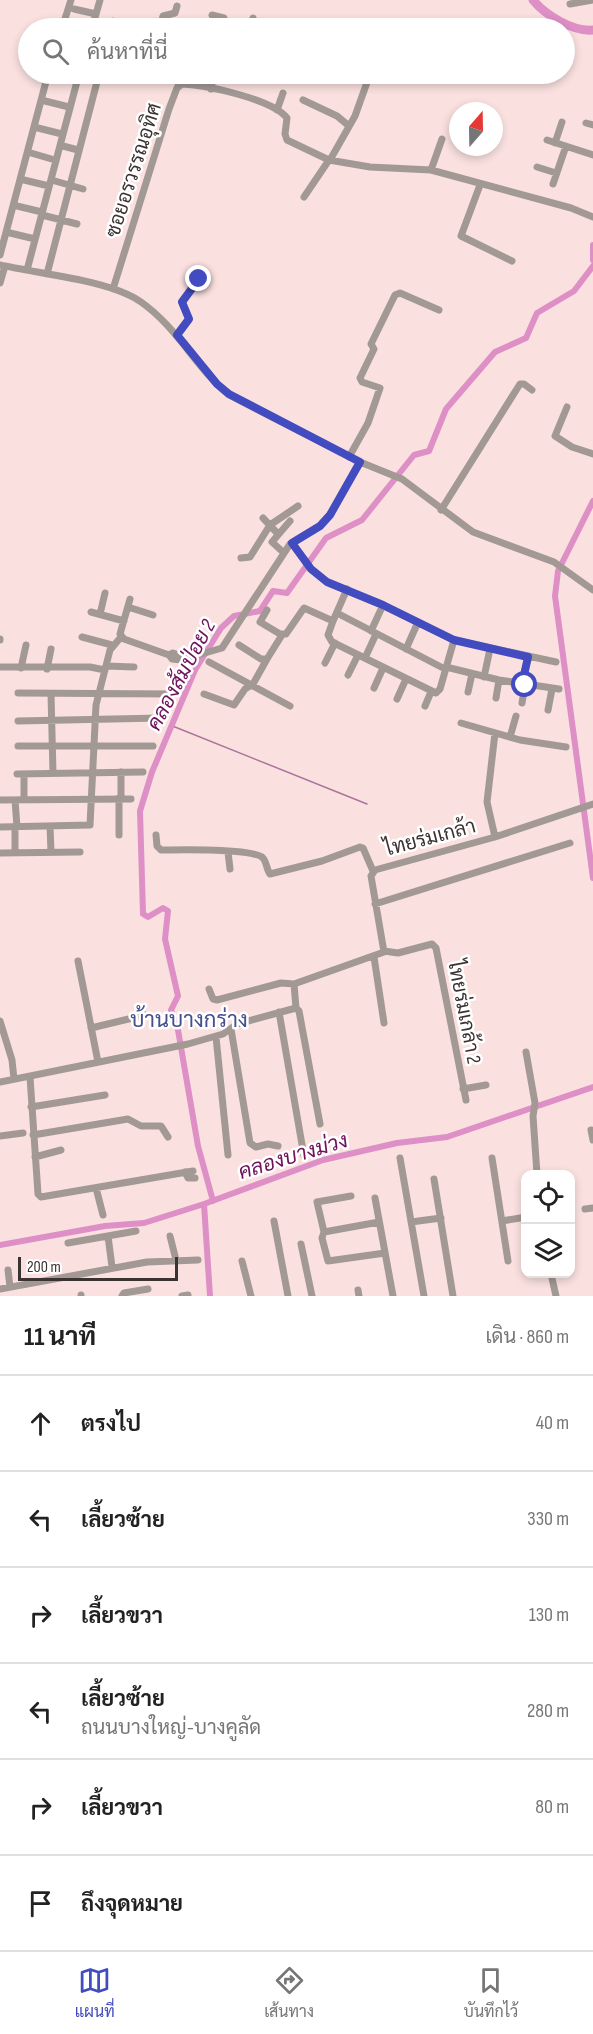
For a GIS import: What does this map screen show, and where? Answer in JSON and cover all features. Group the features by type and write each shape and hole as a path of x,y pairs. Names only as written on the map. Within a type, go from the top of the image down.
{"street":[{"path":"65,18 71,0"},
{"path":"95,18 100,0"},
{"path":"570,4 593,0"},
{"path":"162,18 163,15 175,14 177,6"},
{"path":"74,9 96,14"},
{"path":"212,15 224,18"},
{"path":"0,255 45,84"},
{"path":"27,270 44,214 55,160 75,84"},
{"path":"47,274 96,84"},
{"name":"ซอยอรวรรณอุทิศ","path":"113,289 178,86 185,84 242,96 277,110"},
{"path":"211,89 212,84"},
{"path":"304,197 349,126 366,84"},
{"path":"284,93 277,110 287,118 285,134 288,140 329,160 370,167 431,170 571,208 593,217"},
{"path":"303,100 337,116 349,126"},
{"path":"45,101 69,107"},
{"path":"562,122 551,142 593,155"},
{"path":"38,128 62,134"},
{"path":"431,170 442,139"},
{"path":"63,146 78,150"},
{"path":"553,183 566,146"},
{"path":"31,153 55,160"},
{"path":"537,167 556,173"},
{"path":"24,180 70,185 83,189"},
{"path":"480,185 461,236 512,261"},
{"path":"17,207 77,224"},
{"path":"10,233 35,239"},
{"path":"0,283 3,265 113,289 142,302 177,335 217,384 229,394 349,457 399,478 473,532 554,562 593,590"},
{"path":"177,335 189,319 182,302 199,279"},
{"path":"349,457 368,423 380,388 362,382 360,378 374,349 371,344 394,295 400,293 439,310"},
{"path":"441,510 520,384 532,390"},
{"path":"567,407 555,436 572,447 593,454"},
{"path":"121,637 169,655 172,659 181,660 222,648 292,543 320,526 330,515 360,462"},
{"path":"241,558 250,557 270,525 298,506"},
{"path":"263,518 279,534"},
{"path":"284,553 272,542 290,521"},
{"path":"292,543 308,566 327,582 383,605 454,640 556,662"},
{"path":"347,589 328,635 335,643 430,692 438,692 454,640"},
{"path":"100,614 105,593"},
{"path":"0,827 90,825 94,720 105,668 112,645 121,637 129,603 153,615"},
{"path":"348,675 361,657 374,632 383,605"},
{"path":"204,694 234,705 245,689 253,684 282,635 286,634 304,608 329,622 333,621"},
{"path":"267,610 260,622 282,635"},
{"path":"91,612 124,621"},
{"path":"337,613 446,668 524,685 556,689 548,710"},
{"path":"406,649 418,622"},
{"path":"82,637 112,645"},
{"path":"325,663 335,643"},
{"path":"21,668 26,645"},
{"path":"239,645 261,659 267,659"},
{"path":"48,669 51,649"},
{"path":"484,677 490,649"},
{"path":"522,703 528,657"},
{"path":"209,662 290,706"},
{"path":"0,667 48,669 90,666 134,667"},
{"path":"374,688 383,668"},
{"path":"468,692 472,674"},
{"path":"397,699 406,679"},
{"path":"496,698 499,680"},
{"path":"425,706 430,692"},
{"path":"18,693 174,694"},
{"path":"51,694 53,773"},
{"path":"510,737 516,716"},
{"path":"18,721 160,718"},
{"path":"461,723 510,737 566,747"},
{"path":"495,733 487,802 495,837"},
{"path":"18,746 153,746"},
{"path":"119,835 121,772"},
{"path":"24,800 21,774 143,772"},
{"path":"0,800 132,799"},
{"path":"15,800 15,853"},
{"name":"ไทยร่มเกล้า","path":"384,951 375,904 372,871 495,837 591,804"},
{"path":"50,826 51,852"},
{"path":"156,835 157,846 161,850 228,852 262,858 268,873 273,874 322,861 360,847 363,848 372,871"},
{"path":"375,904 570,843"},
{"path":"0,853 80,852"},
{"path":"228,852 230,869"},
{"name":"ไทยร่มเกล้า 2","path":"384,951 398,953 432,944 436,948 466,1100"},
{"path":"208,989 213,999 218,1000 281,982 294,984 374,957 384,951"},
{"path":"374,957 384,1023"},
{"path":"78,961 98,1062"},
{"path":"294,984 296,1008 299,1011 320,1124"},
{"path":"0,1082 188,1044 216,1036 237,1024 296,1008"},
{"path":"279,1012 304,1156"},
{"path":"91,1028 145,1015"},
{"path":"0,1021 12,1060 14,1079"},
{"path":"231,1029 250,1143 256,1147 268,1144 278,1146"},
{"path":"216,1036 228,1155"},
{"path":"526,1052 535,1103 533,1116 537,1170"},
{"path":"30,1077 34,1157 38,1194 41,1197 191,1174"},
{"path":"463,1089 486,1085"},
{"path":"31,1107 105,1095"},
{"path":"33,1135 128,1119 141,1126 161,1126 168,1137"},
{"path":"591,1130 593,1140"},
{"path":"0,1136 23,1133"},
{"path":"34,1157 61,1150"},
{"path":"400,1158 424,1296"},
{"path":"492,1158 508,1261"},
{"path":"434,1179 453,1296"},
{"path":"96,1188 103,1215"},
{"path":"351,1196 318,1202 324,1232 322,1238 328,1261 385,1253"},
{"path":"375,1198 393,1296"},
{"path":"411,1222 441,1218"},
{"path":"502,1221 521,1218"},
{"path":"274,1221 288,1296"},
{"path":"324,1232 379,1222"},
{"path":"68,1244 136,1231"},
{"path":"108,1236 112,1267"},
{"path":"170,1236 176,1260"},
{"path":"301,1244 312,1296"},
{"path":"0,1289 112,1267 198,1260"},
{"path":"242,1261 251,1296"},
{"path":"8,1270 10,1287"},
{"path":"552,1278 556,1296"},
{"path":"122,1296 124,1293 148,1289"}],"waterway":[{"path":"533,0 556,18"},
{"path":"575,27 593,30"},
{"path":"593,245 593,260"},
{"name":"คลองส้มป่อย 2","path":"213,1201 198,1146 178,1030 171,1010 178,996 165,939 168,911 163,908 148,917 143,914 140,811 152,772 195,670 221,628 234,616 260,611 273,591 287,593 326,538 362,520 414,455 429,451 446,409 495,352 526,338 537,313 574,291 593,266"},
{"path":"593,501 558,571 555,596 593,878"},
{"path":"170,725 367,804"},
{"name":"คลองบางม่วง","path":"0,1245 105,1226 144,1223 204,1204 323,1160 397,1143 447,1137 593,1087"},
{"path":"204,1204 210,1296"}],"district":[{"name":"บ้านบางกร่าง","path":"189,1019"}],"route":[{"path":"199,279 182,302 181,305 189,319 177,335 217,384 229,394 360,462 330,515 320,526 292,543 305,563 327,582 383,605 454,640 528,657 522,684 525,685"}]}
